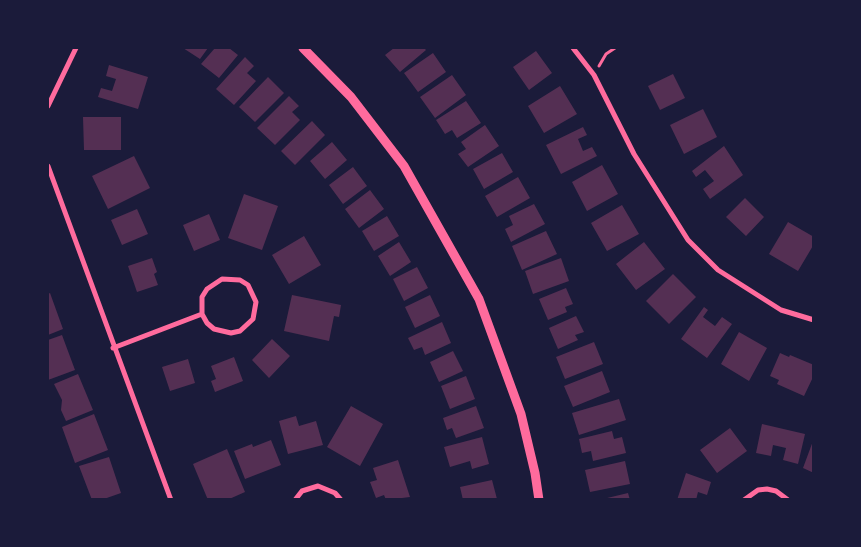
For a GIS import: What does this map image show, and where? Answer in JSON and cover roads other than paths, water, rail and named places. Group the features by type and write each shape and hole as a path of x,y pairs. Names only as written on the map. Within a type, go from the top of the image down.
{"street":[{"path":"48,106 76,48"},
{"path":"303,48 351,97 404,166 479,299 521,414 536,473 539,500"},
{"path":"572,48 594,75 634,154 688,240 718,270 781,310 814,320"},
{"path":"48,166 113,348 171,500"},
{"path":"222,279 240,280 248,286 256,302 253,319 240,331 222,333 214,329 202,314 202,297 207,289 222,279"},
{"path":"113,348 202,314"},
{"path":"295,500 302,491 318,486 335,493 341,500"},
{"path":"744,500 758,490 767,490 776,491 788,500"}]}
